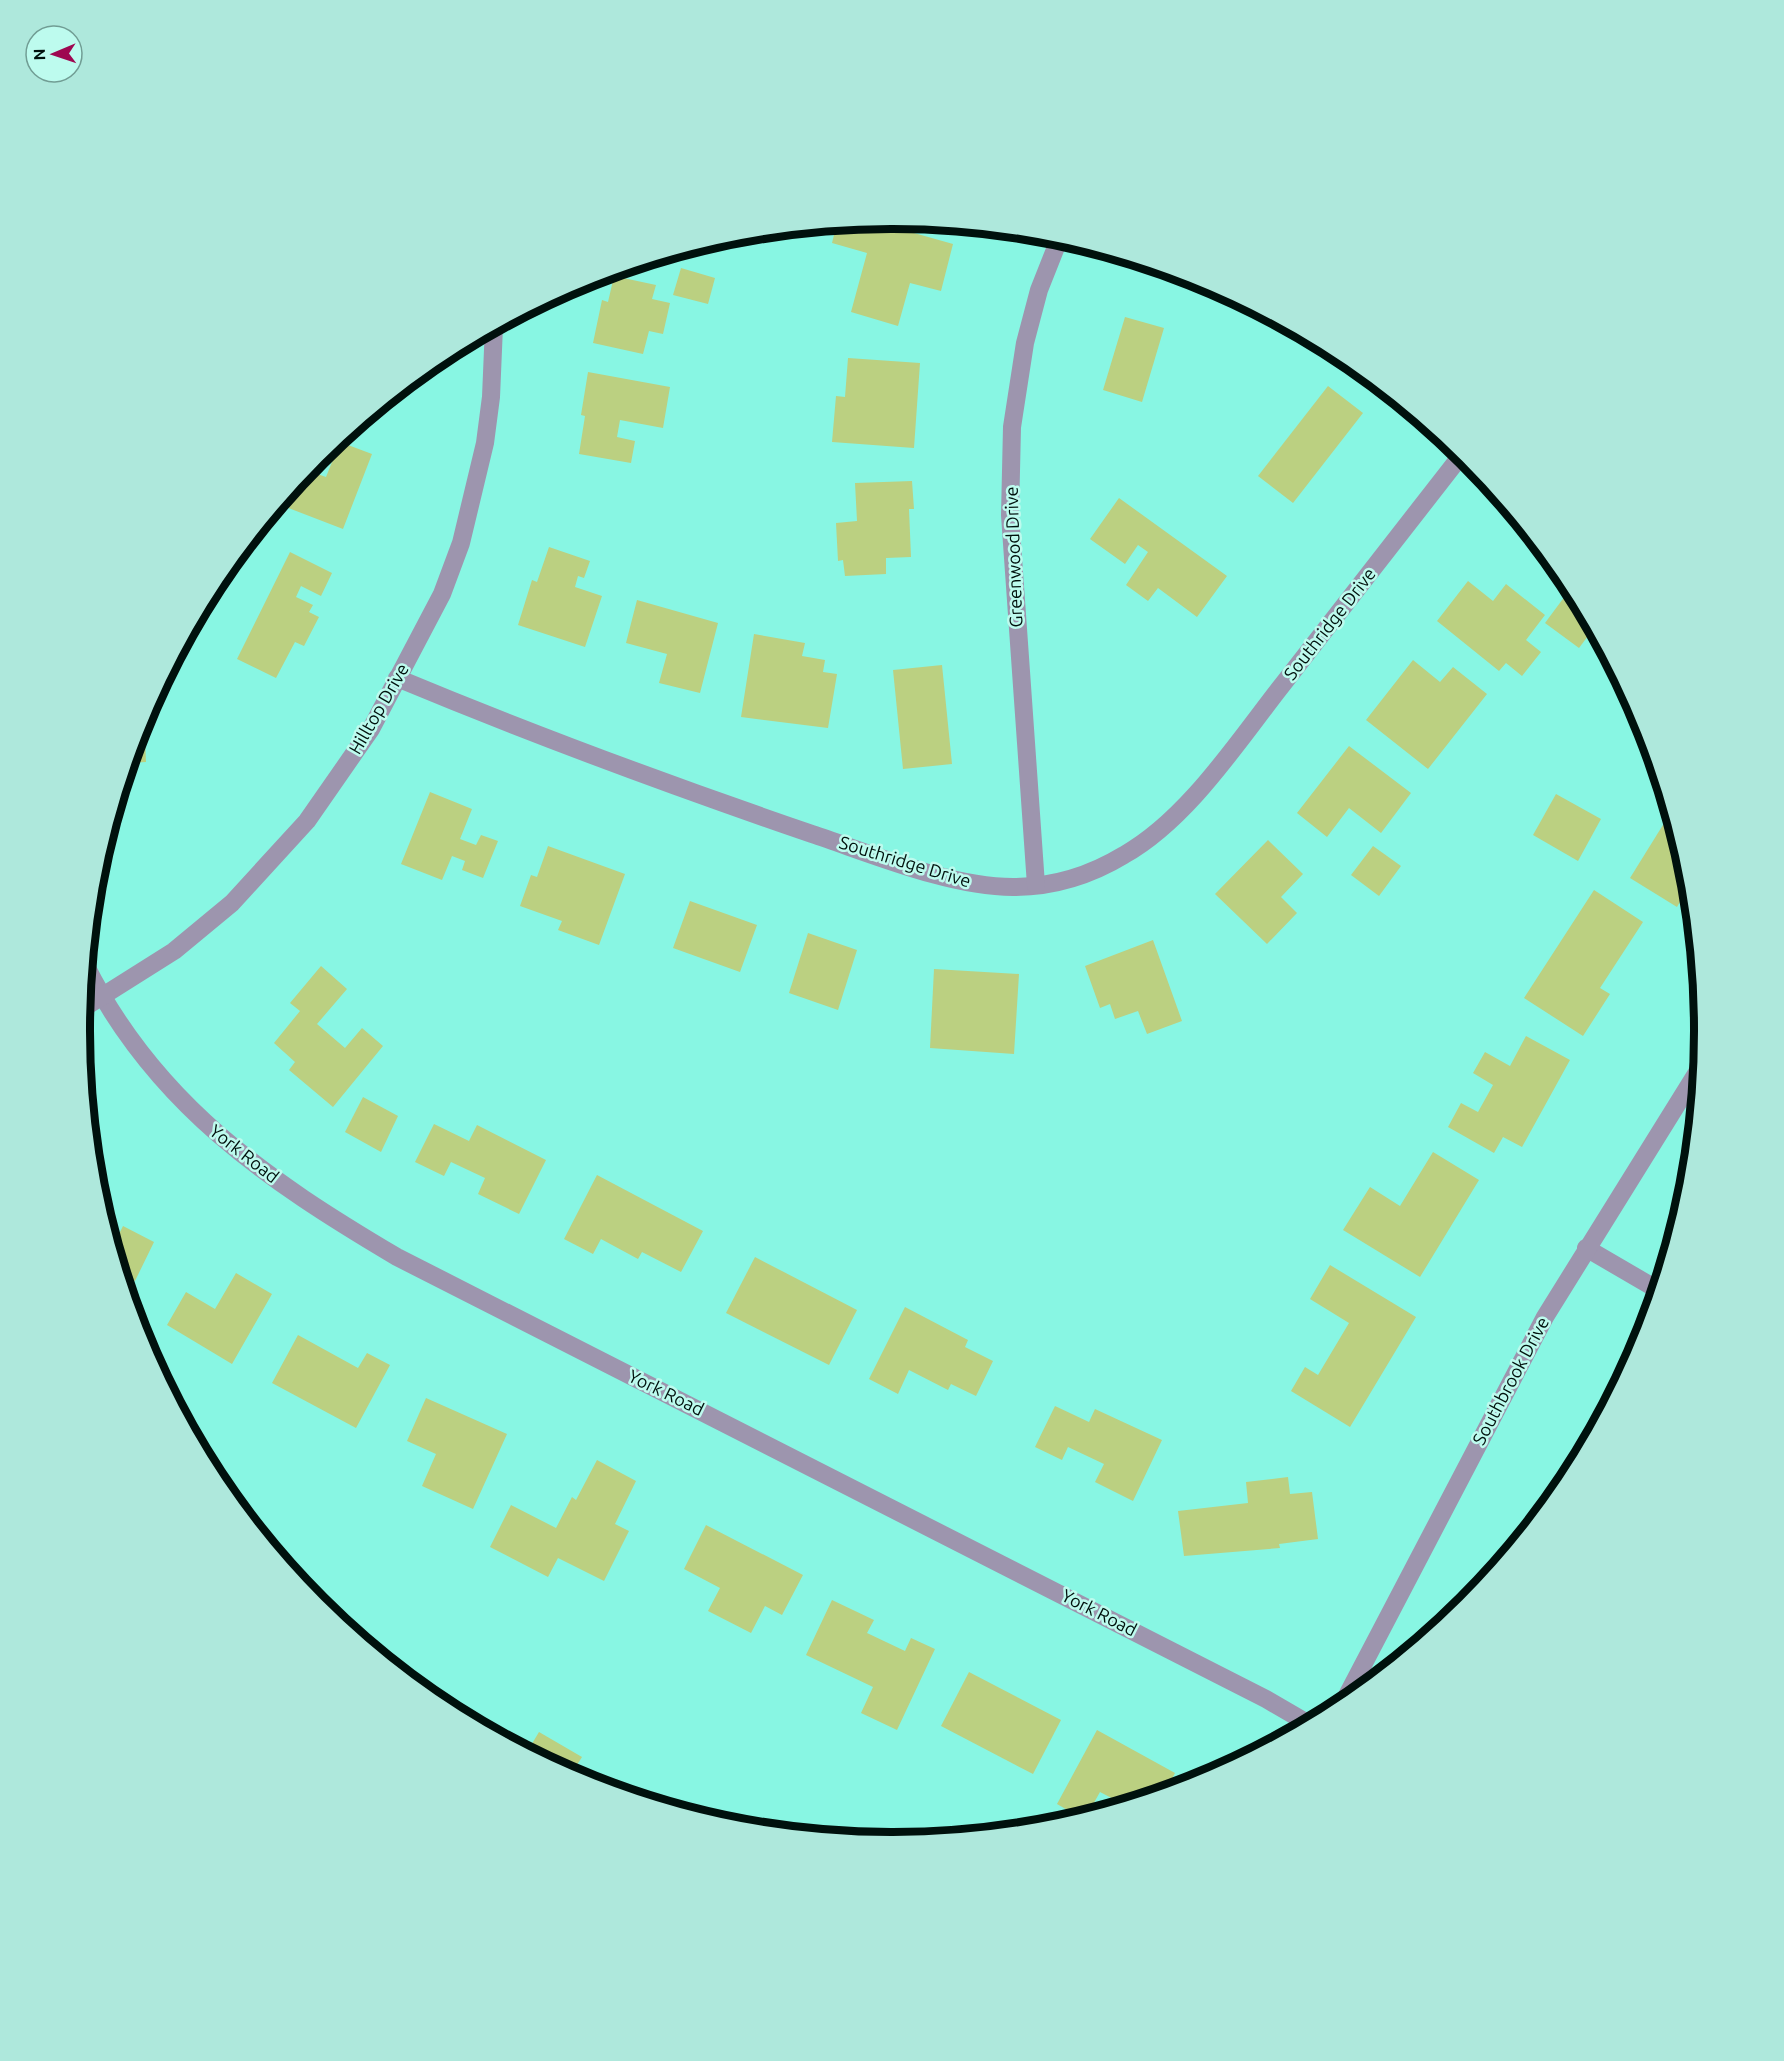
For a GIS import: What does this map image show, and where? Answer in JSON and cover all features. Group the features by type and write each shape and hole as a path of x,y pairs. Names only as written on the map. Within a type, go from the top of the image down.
{"street":[{"name":"Greenwood Drive","path":"1036,885 1011,526 1012,427 1025,343 1039,290 1056,246"},
{"name":"Hilltop Drive","path":"101,997 174,951 232,903 307,821 371,729 442,594 463,533 485,443 491,397 494,335"},
{"name":"Southridge Drive","path":"397,678 514,727 668,785 881,857 972,884 1014,887 1061,882 1097,869 1127,854 1168,823 1252,725 1457,461"},
{"name":"York Road","path":"92,978 101,997 142,1058 208,1127 255,1165 328,1216 397,1257 886,1503 1266,1699 1302,1720"},
{"path":"91,1003 101,997"},
{"name":"Southbrook Drive","path":"1351,1688 1508,1385 1586,1248 1692,1080"},
{"path":"1586,1248 1652,1286"}],"building":[{"path":"892,228 953,244 941,291 910,283 898,326 851,312 867,253 832,243 835,230"},
{"path":"681,268 715,278 708,304 673,295"},
{"path":"619,277 656,285 652,299 670,303 663,334 649,331 643,354 593,343 602,300 608,302 613,279"},
{"path":"1125,317 1164,328 1142,402 1103,390"},
{"path":"848,358 920,363 914,448 832,442 836,396 845,397"},
{"path":"588,372 670,387 663,428 620,420 617,437 635,441 631,463 579,454 585,416 581,415"},
{"path":"1328,386 1363,413 1293,503 1258,476"},
{"path":"346,444 372,454 343,529 285,507 315,473 326,477 335,453"},
{"path":"912,481 914,509 909,509 911,557 886,558 886,574 845,576 843,560 838,561 836,523 857,521 855,483"},
{"path":"1119,498 1227,576 1197,617 1158,588 1148,601 1126,585 1148,552 1138,545 1125,564 1090,539"},
{"path":"549,547 590,561 584,578 578,576 575,587 602,596 585,647 518,625 532,580 537,582"},
{"path":"290,552 332,573 321,596 301,586 296,597 313,605 309,612 319,617 304,646 295,642 276,678 237,659"},
{"path":"1468,581 1493,601 1506,584 1545,615 1526,640 1541,652 1522,676 1506,663 1499,671 1437,621"},
{"path":"1565,595 1589,634 1579,648 1545,623"},
{"path":"637,600 718,623 700,693 659,683 667,654 626,643"},
{"path":"754,634 805,643 802,656 825,660 823,672 837,674 828,728 741,717"},
{"path":"1413,660 1440,682 1453,667 1487,694 1428,769 1366,720"},
{"path":"942,665 952,764 903,769 893,670"},
{"path":"145,740 146,762 137,763"},
{"path":"1349,746 1411,793 1381,833 1349,808 1327,837 1297,813"},
{"path":"430,792 472,809 460,839 476,845 481,835 498,841 483,878 462,870 465,861 452,856 442,880 401,864"},
{"path":"1556,794 1601,819 1578,861 1533,835"},
{"path":"1666,820 1683,897 1677,907 1630,878"},
{"path":"1268,840 1303,874 1281,897 1297,913 1267,944 1215,894"},
{"path":"548,846 625,874 599,945 558,930 562,921 520,906 531,875 537,877"},
{"path":"1373,846 1401,866 1379,896 1351,875"},
{"path":"1594,890 1643,922 1600,988 1610,994 1583,1036 1524,998"},
{"path":"690,901 757,925 740,972 673,948"},
{"path":"808,933 857,950 838,1010 789,993"},
{"path":"1153,940 1182,1021 1147,1034 1138,1011 1115,1019 1110,1004 1100,1008 1085,966"},
{"path":"321,966 347,989 317,1024 345,1048 362,1028 383,1046 333,1107 289,1070 295,1062 274,1043 300,1011 290,1003"},
{"path":"934,969 1019,974 1014,1054 930,1048"},
{"path":"1526,1036 1570,1060 1522,1147 1503,1137 1494,1153 1448,1127 1461,1103 1478,1112 1493,1085 1473,1073 1485,1052 1510,1066"},
{"path":"363,1097 398,1116 381,1152 345,1132"},
{"path":"434,1124 469,1141 477,1125 546,1160 519,1214 478,1194 485,1178 451,1162 444,1176 415,1162"},
{"path":"1433,1152 1479,1180 1420,1277 1343,1230 1370,1187 1400,1206"},
{"path":"597,1175 703,1231 681,1272 642,1252 638,1259 601,1239 593,1254 564,1239"},
{"path":"123,1226 154,1242 135,1281 130,1278 117,1238"},
{"path":"755,1257 857,1310 829,1365 726,1313"},
{"path":"1330,1265 1416,1317 1350,1427 1291,1391 1305,1367 1318,1375 1349,1323 1310,1299"},
{"path":"236,1273 272,1294 232,1364 167,1325 186,1292 215,1309"},
{"path":"905,1307 968,1340 965,1347 993,1361 976,1396 951,1384 948,1390 909,1370 898,1394 869,1379"},
{"path":"298,1335 358,1368 367,1353 390,1365 356,1428 272,1383"},
{"path":"426,1398 507,1434 473,1509 422,1486 436,1454 407,1441"},
{"path":"1055,1406 1089,1422 1095,1409 1162,1440 1133,1501 1095,1482 1104,1464 1068,1447 1062,1460 1035,1447"},
{"path":"597,1460 636,1481 615,1524 629,1531 604,1581 558,1558 548,1577 490,1547 511,1505 556,1528 572,1497 576,1500"},
{"path":"1288,1477 1290,1494 1312,1492 1318,1539 1279,1544 1280,1548 1184,1556 1178,1511 1248,1503 1246,1482"},
{"path":"706,1525 803,1575 782,1615 765,1606 751,1633 708,1611 720,1588 684,1569"},
{"path":"832,1600 874,1620 867,1633 905,1651 911,1638 935,1649 897,1730 861,1713 873,1687 806,1655"},
{"path":"969,1672 1061,1720 1033,1774 941,1726"},
{"path":"1097,1730 1175,1773 1170,1782 1116,1800 1100,1792 1092,1807 1070,1812 1057,1804"},
{"path":"539,1732 582,1757 576,1767 530,1746"}]}
